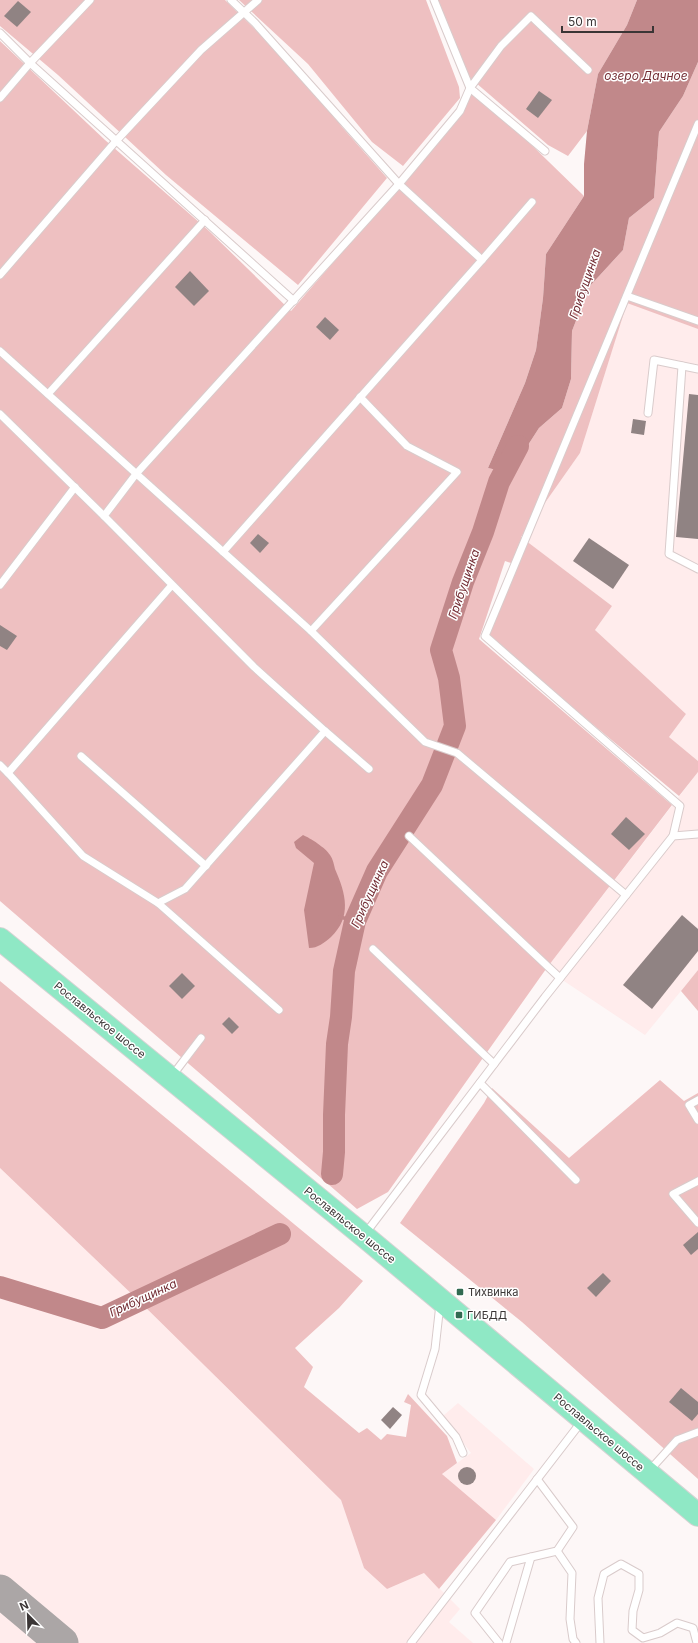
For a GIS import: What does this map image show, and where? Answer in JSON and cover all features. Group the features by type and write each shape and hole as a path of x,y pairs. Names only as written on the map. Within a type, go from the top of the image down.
{"main road":[{"name":"Рославльское шоссе","path":"0,939 364,1236 698,1515"}],"lane":[{"path":"0,98 30,63 90,0"},
{"path":"231,0 399,184 482,260"},
{"path":"0,275 116,140 201,50 258,0"},
{"path":"434,0 470,88 545,151"},
{"path":"104,516 136,474 399,184 460,111 470,88 501,46 530,16 588,70"},
{"path":"0,33 30,63 294,301"},
{"path":"364,1236 560,978 673,836 680,806 485,636 698,124"},
{"path":"223,552 532,202"},
{"path":"48,394 204,220"},
{"path":"627,296 698,321"},
{"path":"0,351 311,631 425,742 457,753 626,895"},
{"path":"648,413 654,360 698,369"},
{"path":"682,366 669,554 698,569"},
{"path":"311,631 457,472 407,446 360,397"},
{"path":"0,414 254,666 325,731 370,769"},
{"path":"0,585 75,487"},
{"path":"8,773 172,584"},
{"path":"158,903 185,889 325,731"},
{"path":"81,756 206,866"},
{"path":"0,765 83,856 158,903 279,1010"},
{"path":"673,836 698,834"},
{"path":"410,836 560,978"},
{"path":"373,949 494,1064"},
{"path":"171,1078 201,1038"},
{"path":"480,1083 576,1180"},
{"path":"698,1100 690,1105 698,1120"},
{"path":"698,1181 673,1194 698,1223"},
{"path":"440,1300 435,1349 421,1395 456,1437 463,1453"},
{"path":"411,1643 583,1419"},
{"path":"647,1473 677,1440 698,1432"},
{"path":"499,1643 475,1613 510,1562 557,1551 573,1527 537,1479"},
{"path":"557,1551 572,1572 570,1619 573,1639 576,1643"},
{"path":"506,1643 531,1557"},
{"path":"600,1643 598,1598 604,1574 621,1564 639,1574 639,1590 632,1611 632,1630 643,1638 660,1633 677,1623 693,1628 697,1643"}],"shaded area":[{"path":"0,0 225,0 300,73 342,127 387,178 298,285 166,175 58,75 0,26"},
{"path":"239,0 426,0 459,87 460,98 403,166 372,142 308,64"},
{"path":"435,0 637,0 627,25 598,74 587,131 568,156 548,145 468,76"},
{"path":"0,41 105,140 208,230 291,311 398,188 472,94 513,127 584,196 546,254 543,298 536,350 525,383 488,468 510,473 539,428 562,408 571,379 572,331 589,287 623,250 629,218 654,198 659,132 683,96 698,62 698,329 627,303 580,453 521,537 612,606 595,630 686,714 669,737 698,761 698,772 679,796 525,668 489,634 511,563 505,561 479,639 672,805 546,969 388,1192 357,1209 0,901"},
{"path":"627,302 698,329 698,761 669,737 686,714 595,630 612,606 521,537 580,453"},
{"path":"698,772 698,970 645,1035 546,969"},
{"path":"698,970 698,1011 681,991"},
{"path":"0,981 363,1281 339,1308 295,1348 313,1367 304,1387 359,1433 367,1428 381,1440 387,1434 406,1437 411,1405 404,1402 408,1394 447,1436 457,1463 442,1474 496,1520 439,1589 424,1573 387,1589 364,1568 341,1500 138,1300 0,1168"},
{"path":"660,1080 684,1101 698,1093 698,1479 522,1322 400,1223 484,1103 492,1088 569,1158"},
{"path":"0,1168 138,1300 341,1500 364,1568 387,1589 424,1573 460,1609 449,1622 473,1643 0,1643"},
{"path":"458,1403 534,1469 496,1520 442,1474 471,1453 443,1416"}],"water":[{"name":"озеро Дачное","path":"637,0 698,0 698,62 683,96 659,132 654,198 629,218 623,250 589,287 572,331 571,379 562,408 539,428 510,473 488,468 525,383 536,350 543,298 546,254 584,196 584,164 587,131 598,74 627,25"},
{"path":"303,835 322,846 331,857 342,887 345,905 342,921 338,929 323,943 309,948 304,910 314,863 296,848 294,842"}],"building":[{"path":"18,1 31,12 17,27 4,16"},
{"path":"539,91 552,100 538,118 526,109"},
{"path":"190,271 209,291 194,306 175,287"},
{"path":"325,317 339,330 330,340 316,327"},
{"path":"689,394 698,395 698,539 676,537"},
{"path":"633,419 646,421 644,435 631,433"},
{"path":"258,534 269,543 260,553 250,543"},
{"path":"589,538 629,565 613,589 573,561"},
{"path":"0,625 17,636 7,650 0,646"},
{"path":"626,817 645,834 629,850 611,834"},
{"path":"682,915 698,929 698,951 652,1009 623,985"},
{"path":"182,973 195,986 182,999 169,986"},
{"path":"229,1017 239,1027 232,1034 222,1024"},
{"path":"698,1232 698,1249 691,1255 683,1245"},
{"path":"603,1273 611,1281 596,1297 587,1288"},
{"path":"681,1388 698,1402 698,1414 692,1421 669,1402"},
{"path":"393,1407 402,1415 390,1429 381,1420"},
{"path":"463,1467 471,1467 476,1472 474,1483 471,1485 463,1485 458,1480 458,1472"}],"waterway":[{"name":"Грибущинка","path":"332,1174 337,1044 341,1017 344,971 355,921 377,871 432,785 455,726 449,678 441,650 463,582 483,532 499,482 518,446"},
{"path":"340,917 355,921"},
{"name":"Грибущинка","path":"0,1287 102,1318 280,1234"}],"taxiway":[{"path":"0,1591 62,1643"}],"place":[{"name":"Тихвинка","path":"460,1292"},
{"name":"ГИБДД","path":"459,1315"}]}
